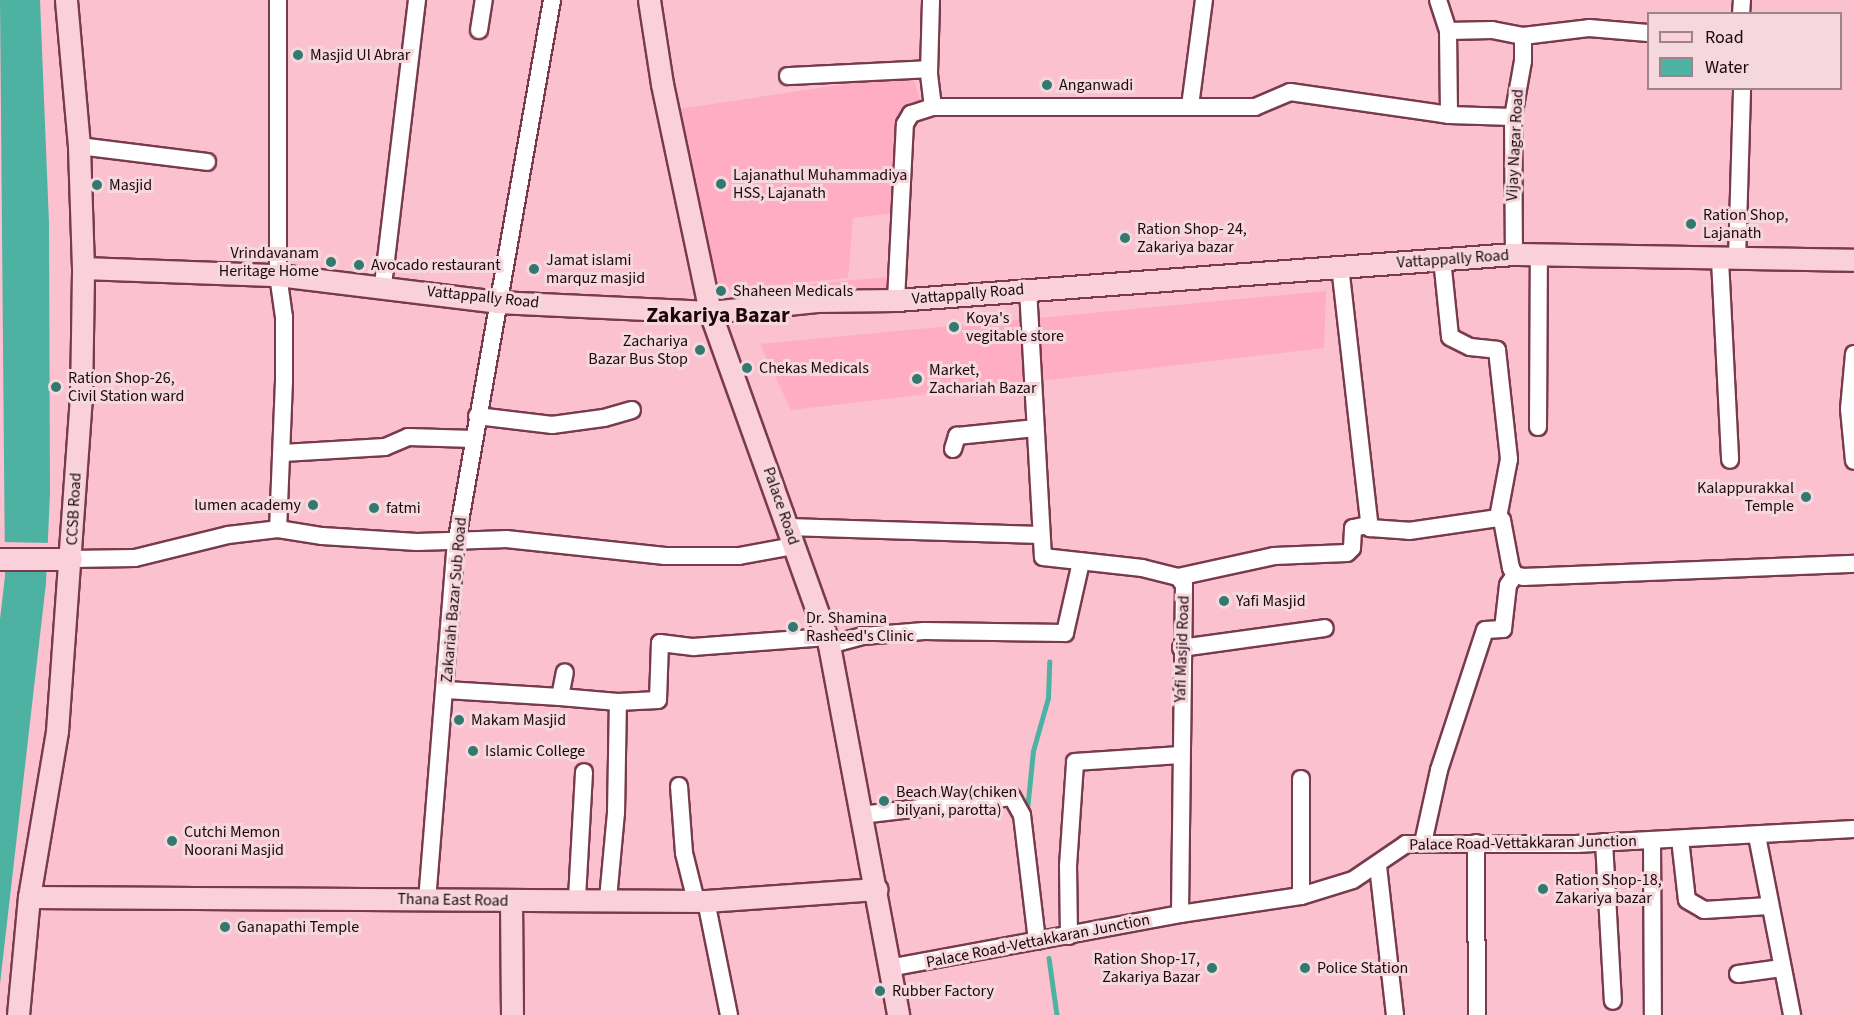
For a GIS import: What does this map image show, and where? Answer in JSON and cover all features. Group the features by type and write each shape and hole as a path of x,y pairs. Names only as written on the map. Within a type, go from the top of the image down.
{"main road":[{"name":"CCSB Road","path":"18,1015 29,897 57,731 61,559 83,268 79,146 66,0"},
{"name":"Palace Road","path":"650,0 662,84 710,312 827,641 877,889 898,1015"},
{"name":"Vattappally Road","path":"83,268 278,275 383,285 497,302 710,312 816,301 896,300 1514,254 1729,260 1854,260"},
{"path":"1,559 61,559"},
{"name":"Thana East Road","path":"29,897 427,901 577,898 701,901 877,889"},
{"path":"511,901 512,1015"}],"street":[{"path":"278,0 278,275 284,317 283,453 278,529"},
{"path":"383,285 417,0"},
{"path":"479,30 484,0"},
{"name":"Zakariah Bazar Sub Road","path":"427,901 446,690 456,544 497,302 517,214 552,0"},
{"path":"931,0 929,69 933,107"},
{"path":"1190,106 1204,0"},
{"path":"1438,0 1448,31 1449,115"},
{"path":"1448,31 1492,30 1523,36 1589,28 1647,33"},
{"name":"Vijay Nagar Road","path":"1514,254 1514,117 1523,61 1523,36"},
{"path":"788,76 929,69"},
{"path":"1730,460 1729,260 1742,90"},
{"path":"896,300 906,124 911,114 933,107 1255,107 1290,92 1449,115 1514,117"},
{"path":"79,146 207,162"},
{"path":"1538,426 1539,255"},
{"path":"1442,259 1450,337 1470,347 1497,350 1509,459 1498,518 1515,575"},
{"path":"1340,266 1369,525 1374,529 1409,531 1498,518"},
{"name":"Yafi Masjid Road","path":"1028,289 1042,557 1178,577 1185,592 1181,648 1180,914"},
{"path":"1854,354 1852,382 1854,461"},
{"path":"477,416 552,425 604,418 632,410"},
{"path":"953,448 957,436 1036,428"},
{"path":"283,453 385,447 408,436 474,439"},
{"path":"1178,577 1274,556 1347,553 1352,548 1353,528 1369,525"},
{"path":"61,559 135,558 228,535 278,529 322,536 456,544 506,539 665,556 739,556 791,536 1040,535"},
{"path":"446,690 618,702 658,699 660,644 694,647 827,641 924,631 1065,633 1081,562"},
{"path":"1515,575 1854,564"},
{"path":"1422,843 1439,770 1485,630 1503,629 1508,585 1515,575"},
{"path":"1181,648 1325,628"},
{"path":"560,697 565,672"},
{"path":"608,899 616,813 618,702"},
{"path":"1069,936 1068,866 1075,762 1180,755"},
{"path":"577,898 584,772"},
{"path":"1301,896 1302,780"},
{"path":"679,786 684,853 701,901 729,1015"},
{"path":"861,815 1012,797 1022,815 1037,941"},
{"name":"Palace Road-Vettakkaran Junction","path":"889,968 1180,914 1301,896 1353,880 1378,866 1397,847 1422,843 1604,842 1757,836 1854,829"},
{"path":"1757,836 1792,1015"},
{"path":"1680,838 1687,900 1704,910 1769,906"},
{"path":"1652,840 1653,1015"},
{"path":"1604,842 1613,1001"},
{"path":"1476,843 1477,1015"},
{"path":"1378,866 1395,1015"},
{"path":"1738,974 1782,968"}],"shaded area":[{"path":"912,74 920,100 901,112 897,213 853,218 848,278 716,291 679,109"},
{"path":"887,277 890,295 775,298 778,287"},
{"name":"Market, Zachariah Bazar","path":"1326,291 1324,348 791,410 760,344"}],"water":[{"path":"0,0 40,0 49,223 50,493 46,583 0,984 0,619 5,576"}],"pier":[{"path":"2,542 50,543 49,571 2,570"}],"waterway":[{"path":"1027,810 1033,751 1048,698 1049,662"},
{"path":"1049,958 1057,1015"}],"place":[{"name":"Masjid Ul Abrar","path":"298,55"},
{"name":"Anganwadi","path":"1047,85"},
{"name":"Lajanathul Muhammadiya HSS, Lajanath","path":"721,184"},
{"name":"Masjid","path":"97,185"},
{"name":"Ration Shop, Lajanath","path":"1691,224"},
{"name":"Ration Shop- 24, Zakariya bazar","path":"1125,238"},
{"name":"Vrindavanam Heritage Home","path":"331,262"},
{"name":"Avocado restaurant","path":"359,265"},
{"name":"Jamat islami marquz masjid","path":"534,269"},
{"name":"Shaheen Medicals","path":"721,291"},
{"name":"Koya's vegitable store","path":"954,327"},
{"name":"Zachariya Bazar Bus Stop","path":"700,350"},
{"name":"Chekas Medicals","path":"747,368"},
{"name":"Market, Zachariah Bazar","path":"917,379"},
{"name":"Ration Shop-26, Civil Station ward","path":"56,387"},
{"name":"Kalappurakkal Temple","path":"1806,497"},
{"name":"lumen academy","path":"313,505"},
{"name":"fatmi","path":"374,508"},
{"name":"Yafi Masjid","path":"1224,601"},
{"name":"Dr. Shamina Rasheed's Clinic","path":"793,627"},
{"name":"Makam Masjid","path":"459,720"},
{"name":"Islamic College","path":"473,751"},
{"name":"Beach Way(chiken bilyani, parotta)","path":"884,801"},
{"name":"Cutchi Memon Noorani Masjid","path":"172,841"},
{"name":"Ration Shop-18, Zakariya bazar","path":"1543,889"},
{"name":"Ganapathi Temple","path":"225,927"},
{"name":"Ration Shop-17, Zakariya Bazar","path":"1212,968"},
{"name":"Police Station","path":"1305,968"},
{"name":"Rubber Factory","path":"880,991"}],"district":[{"name":"Zakariya Bazar","path":"718,316"}]}
